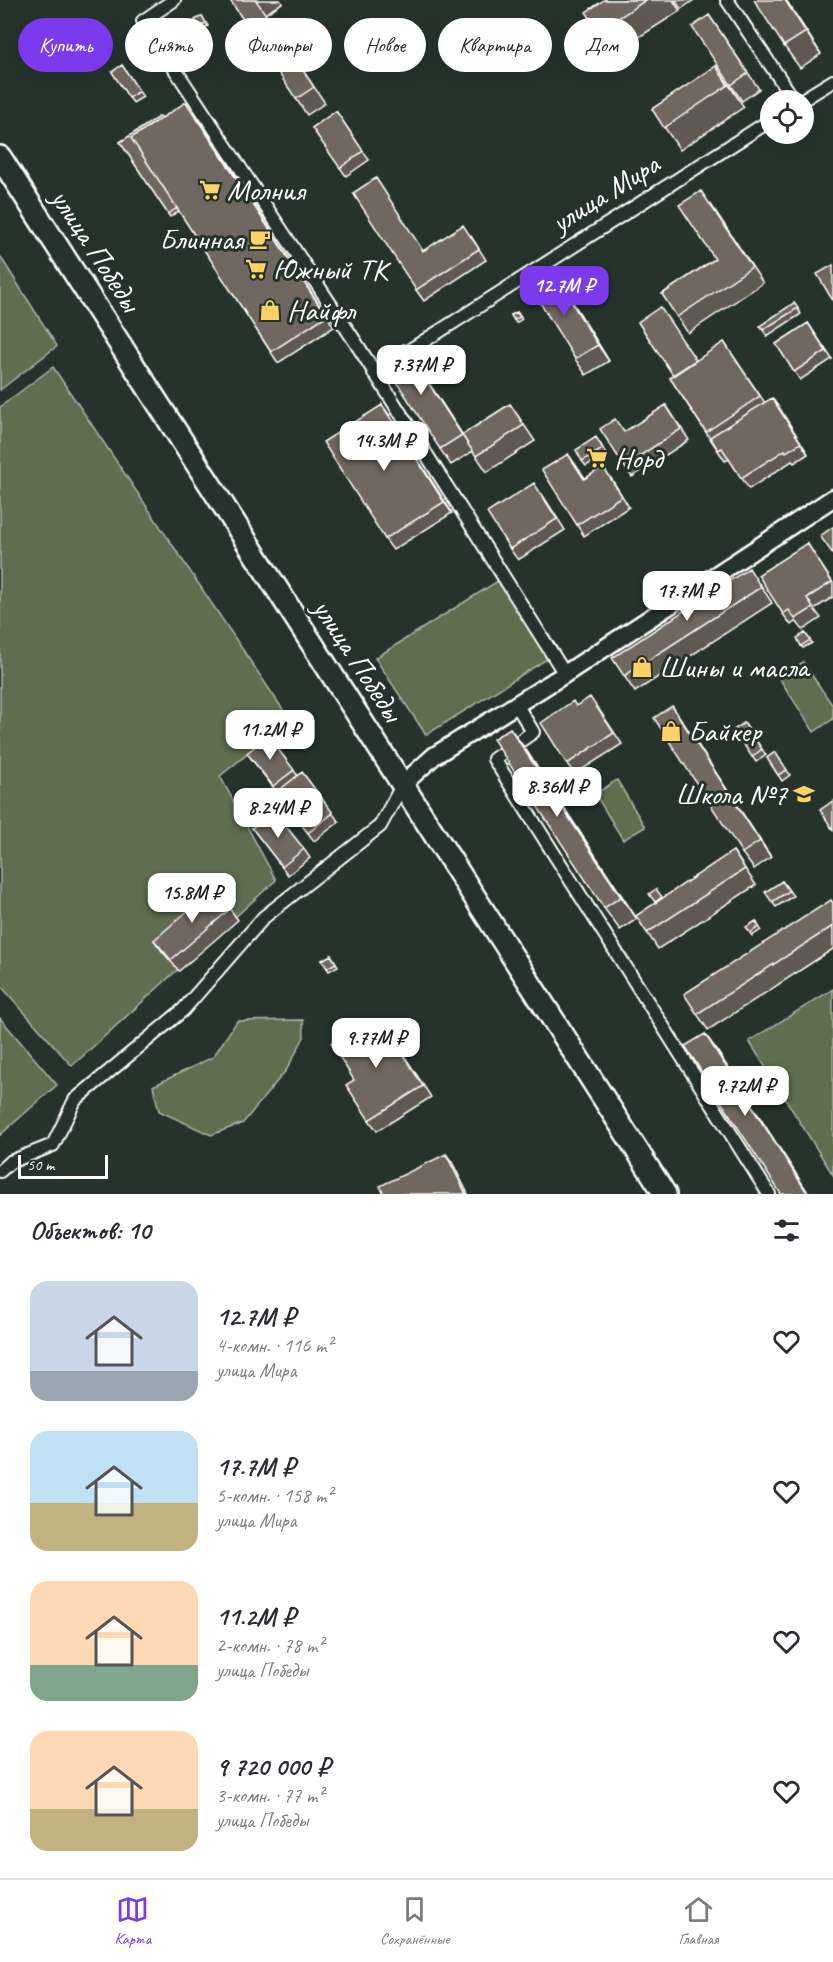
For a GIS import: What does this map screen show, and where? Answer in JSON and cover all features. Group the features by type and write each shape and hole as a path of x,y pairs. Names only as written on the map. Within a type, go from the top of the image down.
{"highway":[{"name":"улица Победы","path":"0,157 665,1194"}],"street":[{"path":"174,0 143,21 374,373 565,674"},
{"path":"727,0 787,90"},
{"path":"814,93 833,81"},
{"name":"улица Мира","path":"374,373 760,127"},
{"path":"0,1171 10,1162 53,1145 75,1100 183,1010 264,917 380,826 403,784 434,756 565,674 833,498"},
{"path":"516,704 533,732 494,759 768,1194"}],"green space":[{"path":"0,256 57,346 0,390"},
{"path":"53,367 290,720 220,776 276,880 72,1066 0,985 0,407"},
{"path":"501,579 547,659 426,735 375,658"},
{"path":"803,662 833,706 833,719 814,732 779,678"},
{"path":"617,780 645,827 623,840 595,794"},
{"path":"833,989 833,1175 749,1041"},
{"path":"0,1018 57,1085 0,1135"},
{"path":"303,1020 304,1037 287,1069 243,1123 211,1135 159,1111 153,1086 213,1057 237,1021"}],"building":[{"path":"230,0 256,0 268,18 242,18"},
{"path":"604,0 646,0 619,18 590,18 586,12"},
{"path":"754,0 785,0 806,32 784,46"},
{"path":"709,15 748,73 731,85 692,27"},
{"path":"122,65 139,91 129,98 113,71"},
{"path":"716,66 728,85 664,128 652,109"},
{"path":"278,72 304,72 314,87 296,99"},
{"name":"Южный ТК","path":"186,102 326,316 271,352 131,138"},
{"path":"336,111 363,151 340,168 312,128"},
{"path":"160,116 162,118 131,138 177,208 168,214 120,142"},
{"path":"376,178 423,251 463,225 479,249 416,290 353,193"},
{"path":"701,191 752,267 677,317 662,294 715,259 679,205"},
{"path":"833,265 833,301 817,274"},
{"path":"554,274 598,345 575,359 531,288"},
{"path":"794,303 798,308 763,330 760,326"},
{"path":"660,307 696,360 673,375 638,322"},
{"path":"517,312 520,317 514,320 511,315"},
{"path":"808,323 826,351 794,372 776,344"},
{"path":"724,342 760,396 706,432 670,378"},
{"path":"403,344 462,435 440,449 381,358"},
{"path":"772,398 801,443 786,452 785,450 741,478 722,448 718,450 710,437"},
{"path":"510,404 524,425 476,456 462,435"},
{"path":"382,405 444,502 385,539 323,442"},
{"path":"666,405 681,429 624,466 600,429 615,419 624,432"},
{"path":"596,437 603,449 582,461 576,450"},
{"path":"568,454 584,479 603,467 622,496 577,525 542,470"},
{"path":"534,483 557,519 510,549 487,513"},
{"path":"833,527 833,554 820,536"},
{"path":"807,543 832,582 807,598 813,608 795,619 789,610 783,614 758,575"},
{"path":"749,568 761,587 624,676 612,658"},
{"path":"805,633 810,640 801,646 797,638"},
{"path":"590,697 614,733 567,764 541,723 573,701 576,706"},
{"path":"672,706 760,841 742,853 654,718"},
{"path":"744,723 762,749 752,757 734,730"},
{"path":"510,728 621,897 604,908 493,739"},
{"path":"268,736 294,770 273,786 247,753"},
{"path":"775,752 787,770 778,775 767,758"},
{"path":"302,772 333,813 308,833 277,792"},
{"path":"833,801 833,830 820,810"},
{"path":"274,811 304,849 282,867 252,828"},
{"path":"733,851 745,869 647,933 636,916"},
{"path":"782,881 789,891 772,902 765,892"},
{"path":"213,889 230,909 171,960 154,940"},
{"path":"656,889 662,897 655,902 649,894"},
{"path":"831,900 833,926 697,1014 684,994"},
{"path":"756,921 759,927 750,933 746,927"},
{"path":"331,955 336,963 327,968 322,960"},
{"path":"383,1023 423,1086 369,1120 346,1085 354,1080 331,1043 358,1025 364,1035"},
{"path":"705,1034 808,1194 781,1194 685,1046"},
{"path":"446,1154 466,1194 384,1194 380,1186"}],"place":[{"name":"Молния","path":"210,190"},
{"name":"Блинная","path":"260,239"},
{"name":"Южный ТК","path":"256,269"},
{"name":"Найфл","path":"270,310"},
{"name":"Норд","path":"597,458"},
{"name":"Шины и масла","path":"642,667"},
{"name":"Байкер","path":"671,731"},
{"name":"Школа №7","path":"804,794"}]}
